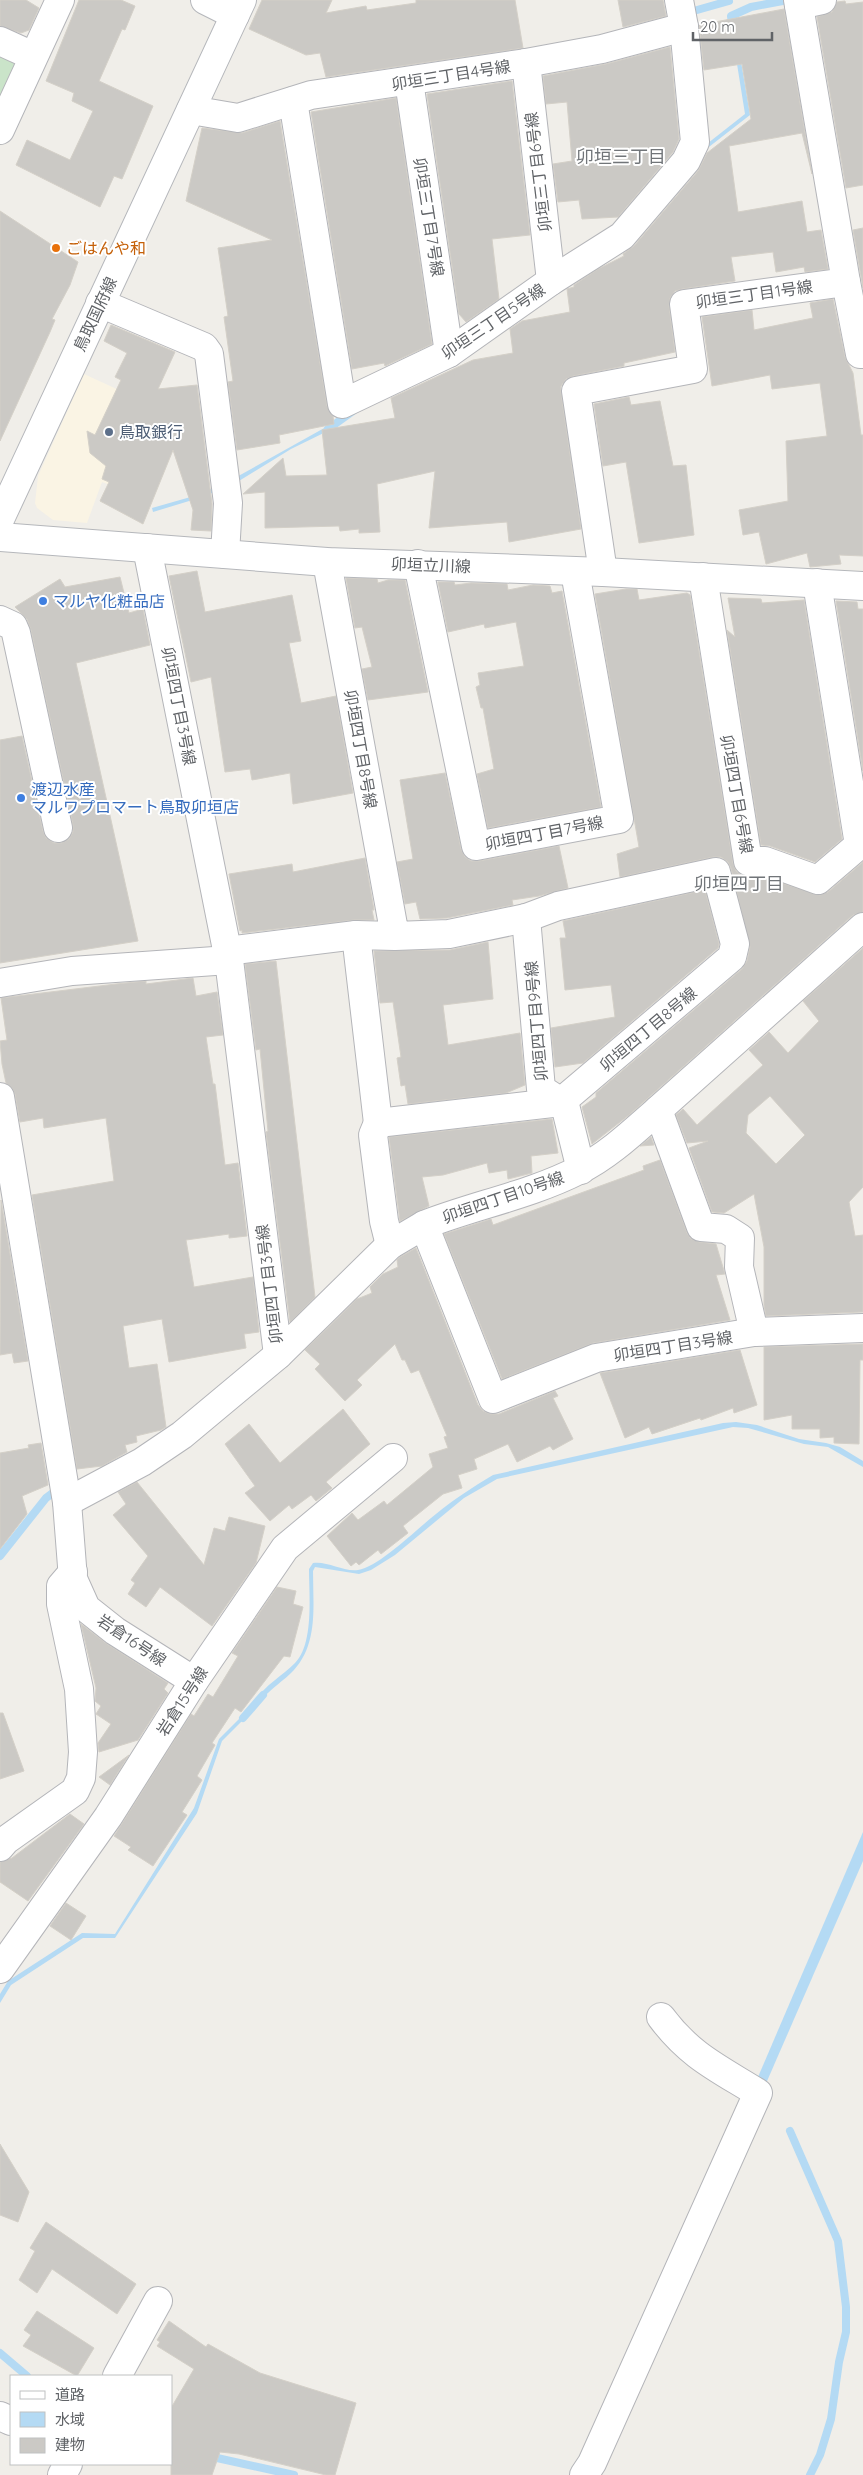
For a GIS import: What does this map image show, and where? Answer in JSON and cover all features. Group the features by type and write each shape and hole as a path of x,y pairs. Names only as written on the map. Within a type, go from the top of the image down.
{"street":[{"path":"0,130 60,0"},
{"path":"205,0 239,7"},
{"path":"679,0 684,27"},
{"path":"806,2 846,282 860,354 863,354"},
{"name":"鳥取国府線","path":"0,519 239,7"},
{"name":"卯垣三丁目4号線","path":"191,110 238,118 311,95 526,63 602,49 684,27"},
{"name":"卯垣三丁目5号線","path":"293,101 342,404 449,353 551,281 622,236 686,161 695,142 684,27"},
{"path":"0,41 33,56"},
{"name":"卯垣三丁目6号線","path":"526,63 551,281"},
{"name":"卯垣三丁目7号線","path":"408,81 449,353"},
{"name":"卯垣三丁目1号線","path":"603,572 576,391 694,369 684,304 846,282"},
{"path":"100,303 204,347 209,354 228,503 226,554"},
{"name":"卯垣立川線","path":"0,537 327,562 703,576 863,586"},
{"name":"卯垣四丁目3号線","path":"147,548 228,956 278,1355"},
{"name":"卯垣四丁目8号線","path":"327,562 396,936"},
{"name":"卯垣四丁目7号線","path":"418,564 476,846 619,819 575,572"},
{"name":"卯垣四丁目6号線","path":"703,576 748,861 765,861 818,880 859,845 817,583"},
{"path":"0,620 13,626 16,633 58,828"},
{"path":"0,982 72,972 228,956 356,934 396,936 449,934 526,918 558,906 716,872 748,861"},
{"name":"卯垣四丁目8号線","path":"561,1102 732,956 735,944 716,872"},
{"name":"卯垣四丁目9号線","path":"526,918 542,1089 561,1102"},
{"name":"卯垣四丁目10号線","path":"424,1225 463,1210 532,1190 581,1170 627,1137 863,928"},
{"path":"356,934 378,1122 373,1134 384,1221 390,1245"},
{"name":"岩倉16号線","path":"0,1097 67,1502 73,1579 86,1608 115,1631 194,1681"},
{"path":"378,1122 561,1102 566,1109 581,1170"},
{"path":"658,1110 701,1227 726,1229 740,1238 738,1267 754,1332"},
{"name":"卯垣四丁目3号線","path":"278,1355 390,1245 424,1225 493,1400 596,1358 754,1332 863,1328"},
{"path":"67,1502 142,1462 182,1435 278,1355"},
{"name":"岩倉15号線","path":"0,1969 108,1817 194,1681 285,1548 393,1458"},
{"path":"0,1847 6,1840 75,1791 81,1778 83,1752 79,1689 61,1604 61,1586 73,1572"},
{"path":"75,1791 108,1817"},
{"path":"584,2475 592,2463 758,2093 702,2060 674,2035 661,2017"},
{"path":"117,2375 158,2301"}],"shaded area":[{"name":"鳥取銀行","path":"84,374 158,408 123,490 102,482 87,523 53,520 37,508 35,503 38,476"}],"green space":[{"path":"0,48 23,59 0,111"}],"water":[{"path":"729,14 733,14 750,115 705,150 703,147 745,114"},
{"path":"335,422 338,426 291,449 234,484 233,479"},
{"path":"216,486 217,491 153,512 152,508 201,494"},
{"path":"736,1422 757,1425 799,1439 840,1447 863,1461 863,1467 828,1447 804,1444 748,1428 733,1427 497,1479 464,1498 395,1555 371,1570 359,1574 315,1567 313,1571 312,1626 306,1652 290,1674 259,1703 255,1701 301,1655 308,1632 310,1605 309,1569 313,1563 352,1570 367,1567 387,1555 450,1503 493,1475 723,1423"},
{"path":"248,1710 251,1712 222,1741 197,1813 115,1938 83,1938 11,1985 0,2003 0,1994 8,1981 82,1933 115,1934 194,1808 219,1739"},
{"path":"863,1832 863,1861 764,2088 755,2084"}],"building":[{"path":"0,0 26,0 39,8 29,30 21,33 0,26"},
{"path":"79,0 121,0 135,6 125,30 122,29 99,81 153,106 122,179 114,176 100,207 16,165 27,140 70,160 93,111 72,101 74,93 46,81"},
{"path":"262,0 332,0 326,13 366,6 367,10 416,3 416,0 515,0 523,48 326,77 320,53 306,55 249,29"},
{"path":"618,0 663,0 666,16 623,27"},
{"path":"845,1 846,4 863,2 863,185 846,188 817,17 832,12 837,2"},
{"path":"784,9 812,174 802,133 729,146 738,212 802,201 807,232 821,230 828,269 805,272 804,267 776,272 773,252 731,257 735,281 682,289 675,291 670,298 669,306 675,352 624,363 624,366 566,379 561,386 561,393 581,529 509,542 507,522 429,528 435,471 377,484 380,532 359,533 359,529 340,531 339,526 265,528 265,492 243,494 283,458 286,476 327,475 322,430 395,418 391,398 473,360 513,353 510,329 522,321 570,312 567,289 574,287 574,285 598,269 624,256 623,254 634,246 698,171 707,153 751,119 742,64 704,70 699,25"},
{"path":"670,47 679,139 673,152 618,217 582,219 579,200 558,202 553,164 572,161 567,102 546,104 543,76 606,64"},
{"path":"512,81 530,235 492,239 499,299 466,322 459,314 427,94"},
{"path":"396,98 432,344 385,366 384,363 352,369 311,112"},
{"path":"280,121 327,406 333,416 334,424 279,435 280,443 237,450 228,382 233,381 224,317 228,316 218,248 272,240 186,201 202,128 242,133"},
{"path":"0,211 78,262 70,285 52,319 55,320 50,332 0,441"},
{"path":"863,228 863,288 853,230"},
{"path":"833,299 845,357 853,373 861,435 863,435 863,556 839,555 841,564 810,567 807,553 766,564 759,532 743,535 739,510 788,501 786,441 827,436 820,383 772,389 770,375 712,386 702,317 752,310 754,330 813,318 810,303"},
{"path":"111,325 175,352 158,389 197,385 212,504 211,531 191,530 193,510 173,450 143,524 100,501 109,482 102,479 106,466 90,453 87,431 95,435 121,380 115,377 127,353 104,341"},
{"path":"629,397 631,405 660,401 673,466 686,465 694,535 639,543 626,462 603,466 594,404"},
{"path":"197,571 205,612 292,595 301,641 289,643 301,703 336,696 353,793 293,804 290,773 252,780 250,769 225,772 211,677 191,682 169,576"},
{"path":"120,577 129,613 143,609 150,645 76,663 138,941 0,963 0,740 22,736 46,838 54,843 62,843 69,839 73,832 31,630 27,619 15,607 60,579 65,587"},
{"path":"346,578 377,579 378,583 388,580 405,580 428,692 368,700 362,669 372,667 362,627 355,628"},
{"path":"438,582 454,582 455,585 471,583 507,584 508,590 533,585 550,586 552,593 562,591 601,807 488,828 477,774 494,769 483,708 481,708 476,687 480,685 478,673 524,666 516,622 485,628 484,624 448,632"},
{"path":"637,589 639,600 687,593 690,595 733,863 736,871 741,875 762,877 820,895 828,892 863,862 863,912 853,915 629,1115 592,1144 582,1107 596,1097 596,1093 742,969 747,961 750,947 731,868 728,862 721,857 713,857 620,877 617,854 639,847 595,594"},
{"path":"728,598 761,599 762,603 804,600 842,839 815,862 770,846 761,845 727,630 735,637"},
{"path":"836,601 857,602 858,609 863,609 863,771"},
{"path":"445,773 461,849 465,857 471,861 479,861 559,846 568,888 539,896 512,900 513,905 447,918 420,919 416,902 405,904 397,862 413,859 400,780"},
{"path":"365,858 374,920 354,920 242,933 242,930 240,931 229,874 292,864 293,872"},
{"path":"705,890 719,944 718,948 583,1063 555,1067 551,1028 615,1017 611,985 565,990 560,938 566,938 563,921"},
{"path":"488,942 493,999 443,1005 448,1045 520,1033 525,1085 506,1093 408,1104 405,1085 401,1086 397,1058 401,1057 393,1002 380,1003 374,951 450,950"},
{"path":"863,948 863,1187 849,1202 855,1236 863,1235 863,1312 766,1316 764,1305 764,1247 754,1194 724,1213 712,1212 689,1148 708,1141 687,1143 676,1115 683,1109 697,1125 763,1065 749,1050 769,1032 788,1053 819,1021 803,1001","holes":["770,1096 805,1135 776,1164 746,1133 748,1115"]},
{"path":"276,961 315,1297 290,1322 266,1132 268,1131 260,1049 256,1050 245,964"},
{"path":"193,978 196,996 217,992 223,1035 206,1037 213,1084 215,1084 225,1165 238,1163 247,1236 229,1238 229,1234 186,1240 194,1287 253,1277 259,1332 244,1334 246,1348 169,1362 162,1319 123,1326 129,1368 157,1364 166,1427 136,1436 137,1442 125,1445 127,1452 102,1466 77,1469 32,1195 114,1181 106,1118 44,1128 43,1118 20,1122 15,1094 6,1083 2,1064 0,1041 7,1040 1,998 116,984 146,981 146,984"},
{"path":"552,1119 558,1153 531,1156 532,1173 508,1179 507,1170 489,1173 487,1163 443,1175 422,1177 429,1206 400,1221 389,1137"},
{"path":"650,1138 654,1145 640,1146"},
{"path":"660,1160 687,1233 691,1239 716,1244 725,1274 716,1275 730,1320 593,1343 502,1379 444,1234 491,1219 493,1225 644,1170 643,1166"},
{"path":"1,1200 28,1361 14,1363 12,1353 0,1355"},
{"path":"416,1248 478,1405 483,1411 490,1414 499,1414 555,1391 558,1396 553,1398 573,1439 553,1450 550,1446 517,1462 508,1444 474,1459 477,1469 458,1475 462,1488 443,1494 403,1526 408,1533 381,1554 378,1550 359,1565 356,1562 351,1566 327,1536 352,1513 358,1520 384,1501 387,1505 433,1467 429,1454 448,1448 444,1437 447,1436 419,1370 411,1373 405,1360 402,1360 395,1344 357,1380 362,1385 345,1401 315,1369 320,1364 305,1350 357,1299 372,1293 370,1287 383,1274 398,1267 397,1260 400,1257"},
{"path":"863,1344 863,1360 860,1360 859,1444 834,1443 834,1437 820,1438 820,1429 792,1429 792,1415 764,1420 764,1347"},
{"path":"740,1350 757,1405 734,1413 733,1408 701,1420 700,1418 652,1434 649,1427 625,1438 600,1373"},
{"path":"343,1409 370,1444 326,1482 332,1488 316,1501 311,1495 292,1509 289,1505 270,1521 245,1493 255,1486 225,1444 249,1424 280,1463"},
{"path":"41,1443 48,1485 22,1496 27,1514 0,1549 0,1453 29,1448 28,1445"},
{"path":"137,1482 204,1565 214,1528 225,1531 229,1517 265,1526 256,1563 212,1626 160,1587 146,1607 128,1594 135,1583 131,1580 148,1556 113,1515 126,1504 118,1492"},
{"path":"277,1587 296,1591 293,1604 303,1607 290,1657 284,1656 241,1712 235,1708 212,1743 215,1745 197,1776 202,1780 182,1812 187,1815 153,1866 128,1850 131,1847 114,1836 191,1714 194,1716 208,1694 213,1697 238,1656 232,1653"},
{"path":"81,1624 107,1644 168,1683 164,1689 168,1693 138,1740 99,1752 98,1743 111,1724 96,1714 101,1706 95,1701 96,1688"},
{"path":"0,1713 3,1713 24,1771 0,1779"},
{"path":"129,1755 110,1785 99,1777"},
{"path":"70,1814 84,1824 28,1901 0,1882 0,1862 12,1858"},
{"path":"66,1903 86,1916 71,1940 50,1926"},
{"path":"0,2144 29,2192 18,2222 0,2215"},
{"path":"46,2222 136,2284 117,2314 52,2269 37,2293 19,2280 35,2251 30,2248"},
{"path":"37,2311 94,2348 78,2375 75,2375 23,2346 31,2335 24,2330"},
{"path":"169,2321 206,2347 208,2344 260,2373 356,2403 335,2475 326,2475 239,2454 220,2452 212,2475 171,2475 172,2406 194,2369 157,2346 160,2342 157,2340"}],"waterway":[{"path":"732,24 731,16 751,7 788,0"},
{"path":"690,12 729,1"},
{"path":"328,429 353,411"},
{"path":"0,1556 46,1498 54,1492"},
{"path":"243,1718 263,1695"},
{"path":"790,2131 838,2241 846,2307 846,2332 839,2362 831,2419 820,2455 810,2475"},
{"path":"0,2353 26,2375"},
{"path":"208,2456 294,2475"}],"place":[{"name":"ごはんや和","path":"56,248"},
{"name":"鳥取銀行","path":"109,432"},
{"name":"マルヤ化粧品店","path":"43,601"},
{"name":"渡辺水産 マルワプロマート鳥取卯垣店","path":"21,798"}],"district":[{"name":"卯垣三丁目","path":"621,156"},
{"name":"卯垣四丁目","path":"739,883"}]}
